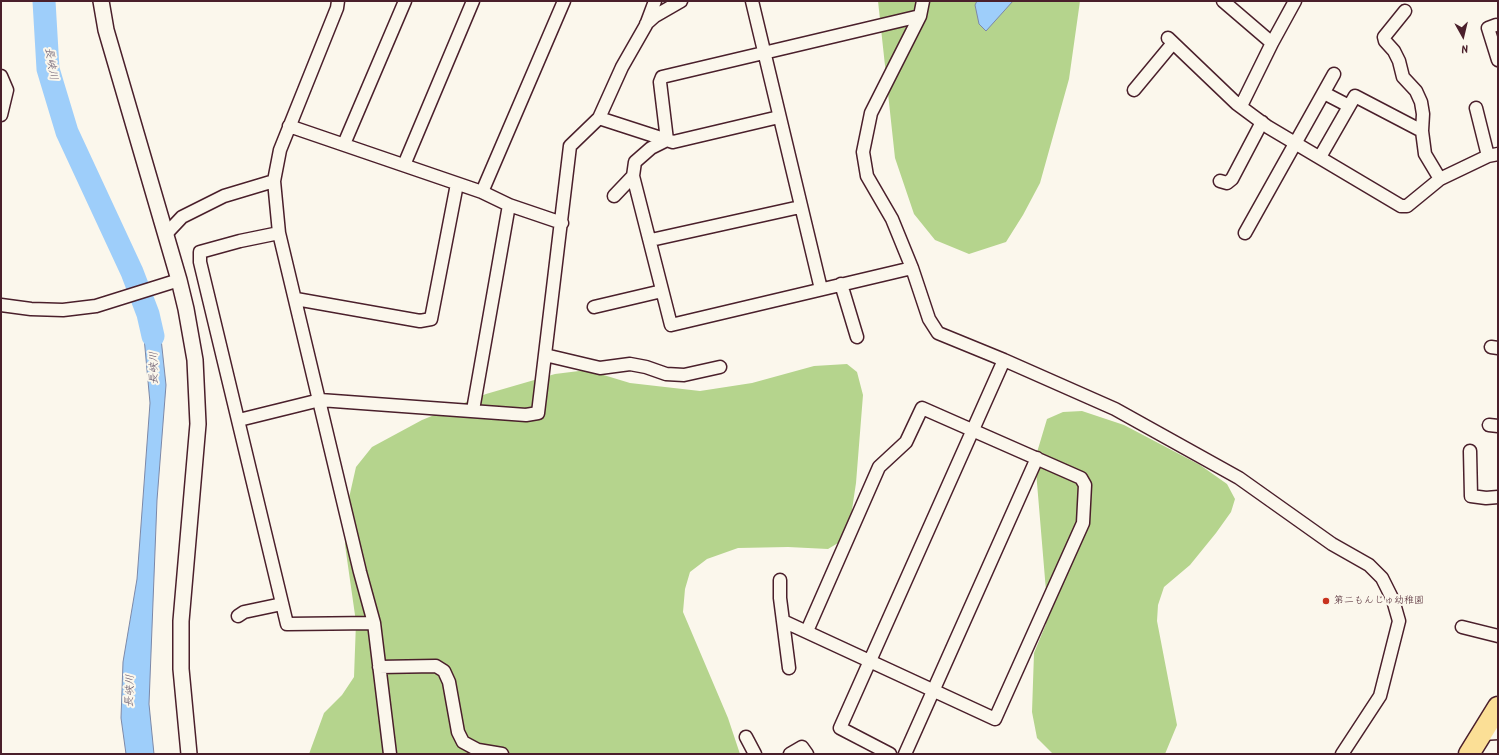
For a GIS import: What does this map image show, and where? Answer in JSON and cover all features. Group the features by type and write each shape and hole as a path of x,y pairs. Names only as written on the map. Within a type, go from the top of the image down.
{"highway":[{"path":"1469,754 1490,733 1498,707"}],"street":[{"path":"101,1 106,30 179,280 195,360 198,424 181,621 181,669 189,754"},
{"path":"338,1 337,8 280,150 274,180 279,234 296,299 360,572 374,623 390,754"},
{"path":"344,144 405,1"},
{"path":"404,165 473,1"},
{"path":"482,192 564,1"},
{"path":"239,420 320,400 526,415 538,413 562,223 570,146 600,118 622,66 646,25 655,1"},
{"path":"646,25 655,16 681,1"},
{"path":"752,1 765,53 778,117 821,289"},
{"path":"923,1 920,16 871,113 863,152 867,176 892,219 912,268 929,319 938,333 1004,360 1115,409 1238,478 1332,544 1369,565 1382,578 1394,600 1399,621 1380,696 1342,754"},
{"path":"1224,1 1272,43"},
{"path":"1241,106 1272,43 1295,1"},
{"path":"1405,11 1384,37 1385,41 1394,51 1399,61 1403,77 1416,91 1421,102 1423,114 1422,131 1425,154 1440,179"},
{"path":"667,140 660,82 662,77 920,16"},
{"path":"1487,28 1498,60"},
{"path":"1134,90 1170,40 1241,106 1262,122 1401,206 1407,206 1440,179 1493,155 1476,108"},
{"path":"1245,233 1334,74"},
{"path":"1,76 7,90 1,114"},
{"path":"1324,93 1349,106"},
{"path":"1320,157 1355,96 1422,131"},
{"path":"600,118 673,142 778,117"},
{"path":"1220,181 1227,183 1232,179 1262,122"},
{"path":"289,126 482,192 509,205 562,223"},
{"path":"667,140 651,148 635,162 633,176 651,240 671,325 912,268"},
{"path":"614,196 633,176"},
{"path":"166,234 182,217 224,196 274,180"},
{"path":"296,299 420,321 430,319 457,184"},
{"path":"473,410 509,205"},
{"path":"651,240 800,207"},
{"path":"279,234 240,241 200,252 200,262 282,604 287,624 374,623"},
{"path":"1,305 31,309 63,310 96,306 179,280"},
{"path":"841,284 857,337"},
{"path":"594,307 662,290"},
{"path":"545,355 600,368 630,364 646,367 666,374 684,375 720,367"},
{"path":"890,754 840,728 1004,360"},
{"path":"783,621 807,631 933,692 995,719 1083,523 1085,485 1081,478 922,408 906,442 879,467 807,631"},
{"path":"1470,450 1471,496 1486,498 1498,497"},
{"path":"905,754 1037,458"},
{"path":"780,580 780,598 789,668"},
{"path":"241,610 282,604"},
{"path":"1462,626 1498,636"},
{"path":"379,667 436,666 444,671 449,682 458,732 463,742 478,750 502,754"},
{"path":"746,737 756,754"},
{"path":"790,754 802,748 807,754"}],"green space":[{"path":"878,1 1080,1 1069,79 1040,183 1023,215 1006,242 969,254 935,240 914,214 895,158"},
{"path":"847,364 857,372 863,395 856,483 850,523 838,543 828,549 788,547 738,548 707,559 690,572 685,589 683,612 728,718 740,754 309,754 324,713 342,695 354,677 356,622 345,545 349,498 356,467 372,447 422,420 486,394 555,374 587,370 630,383 700,391 752,383 814,366"},
{"path":"1082,411 1124,425 1200,465 1227,484 1235,499 1231,512 1216,533 1190,565 1164,587 1158,605 1157,621 1177,725 1165,754 1053,754 1037,738 1032,712 1034,653 1046,624 1047,603 1035,459 1047,419 1063,412"}],"water":[{"path":"977,1 1013,1 986,31 979,24 975,5"},
{"path":"149,297 160,329 166,385 157,500 149,704 154,754 126,754 121,718 123,662 137,579 150,403 142,315"}],"waterway":[{"name":"長峡川","path":"44,1 48,69 67,132 132,272 148,314 153,336"}],"place":[{"name":"第二もんじゅ幼稚園","path":"1326,601"}]}
